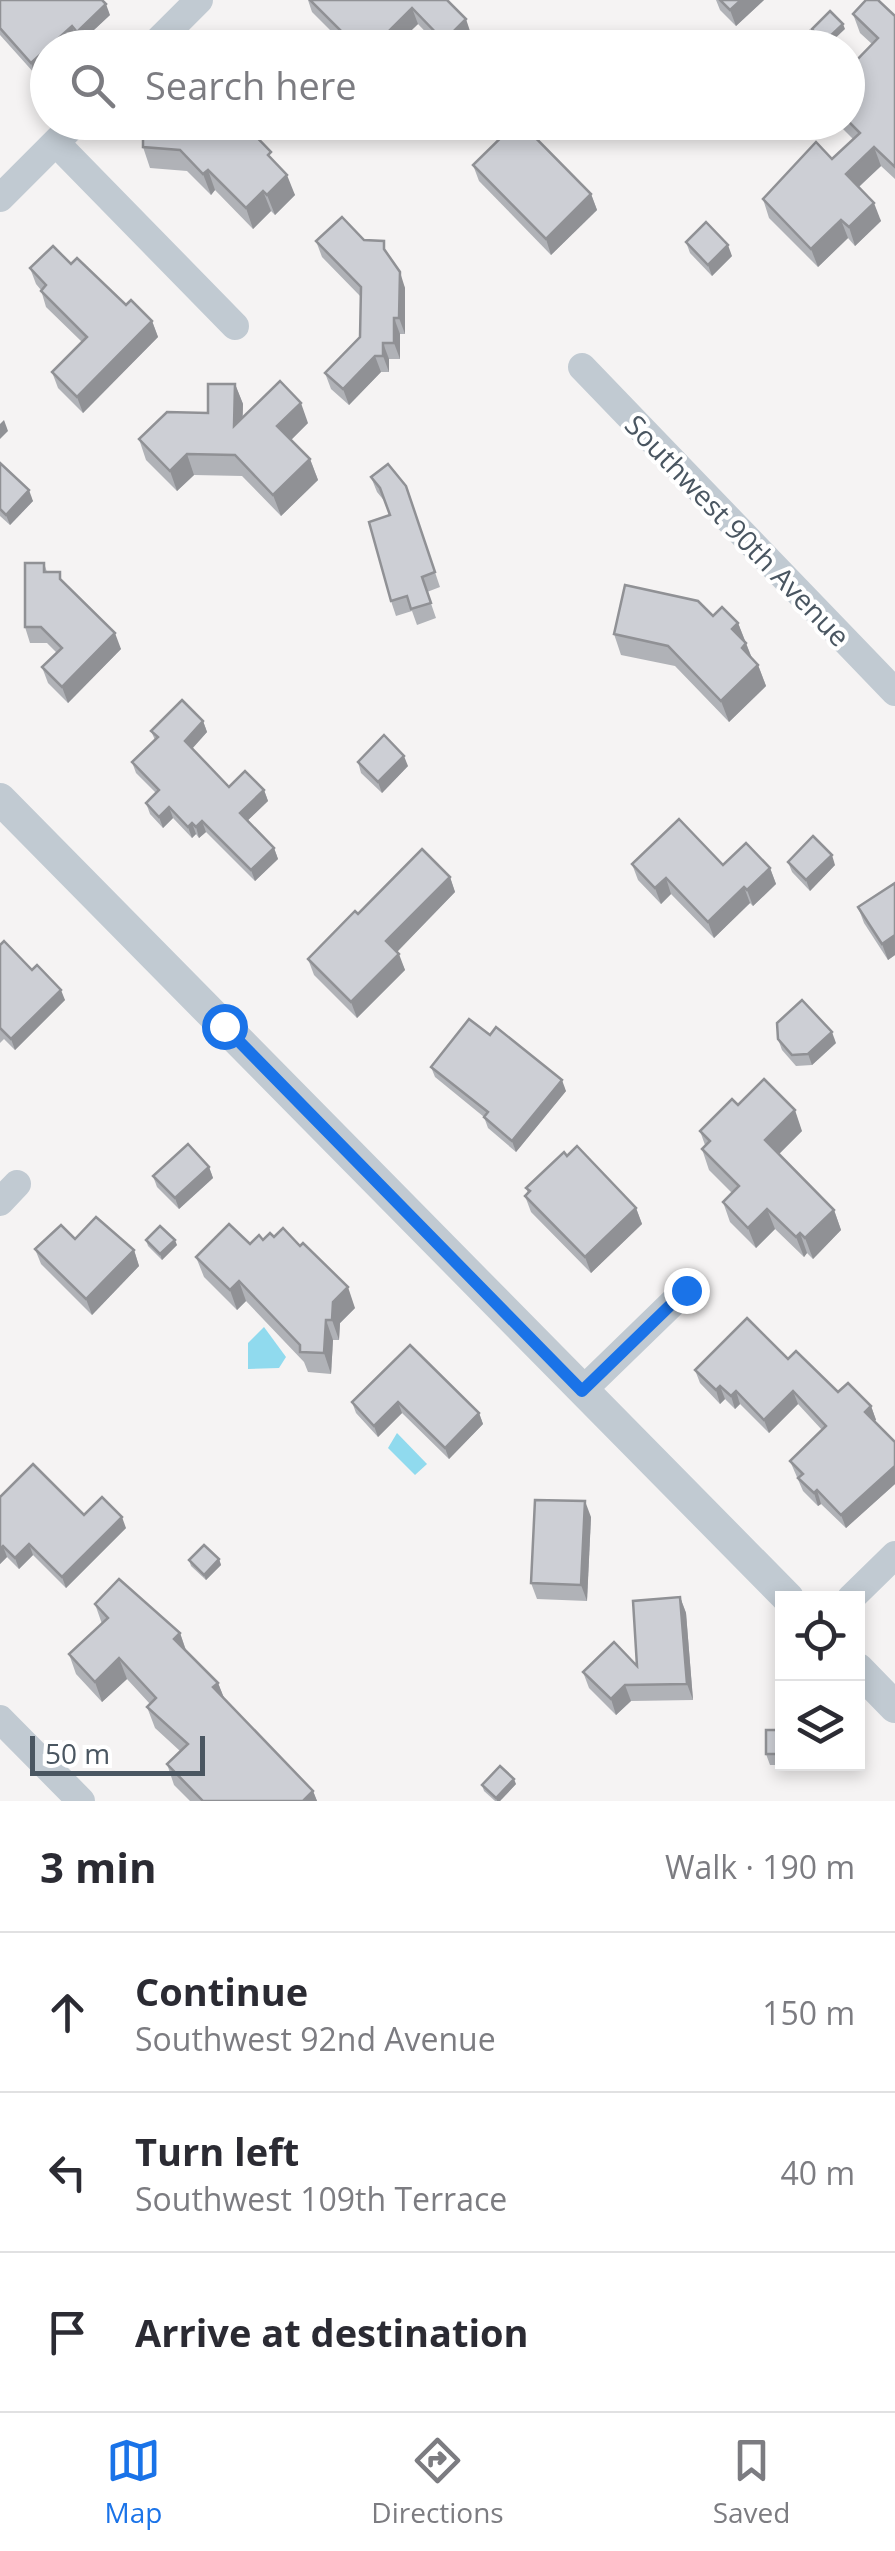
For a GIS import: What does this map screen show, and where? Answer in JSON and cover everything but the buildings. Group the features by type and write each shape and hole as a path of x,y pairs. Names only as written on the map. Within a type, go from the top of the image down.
{"street":[{"path":"169,30 198,0"},
{"path":"0,198 59,140"},
{"path":"56,143 236,326"},
{"name":"Southwest 90th Avenue","path":"582,367 895,692"},
{"path":"0,798 781,1591"},
{"path":"582,1391 686,1290"},
{"path":"858,1591 895,1555"},
{"path":"865,1676 895,1707"},
{"path":"0,1719 82,1801"}],"water":[{"path":"264,1327 286,1357 279,1368 248,1369 248,1343"},
{"path":"397,1433 427,1464 415,1475 388,1448"}],"route":[{"path":"224,1026 582,1391 686,1290"}]}
